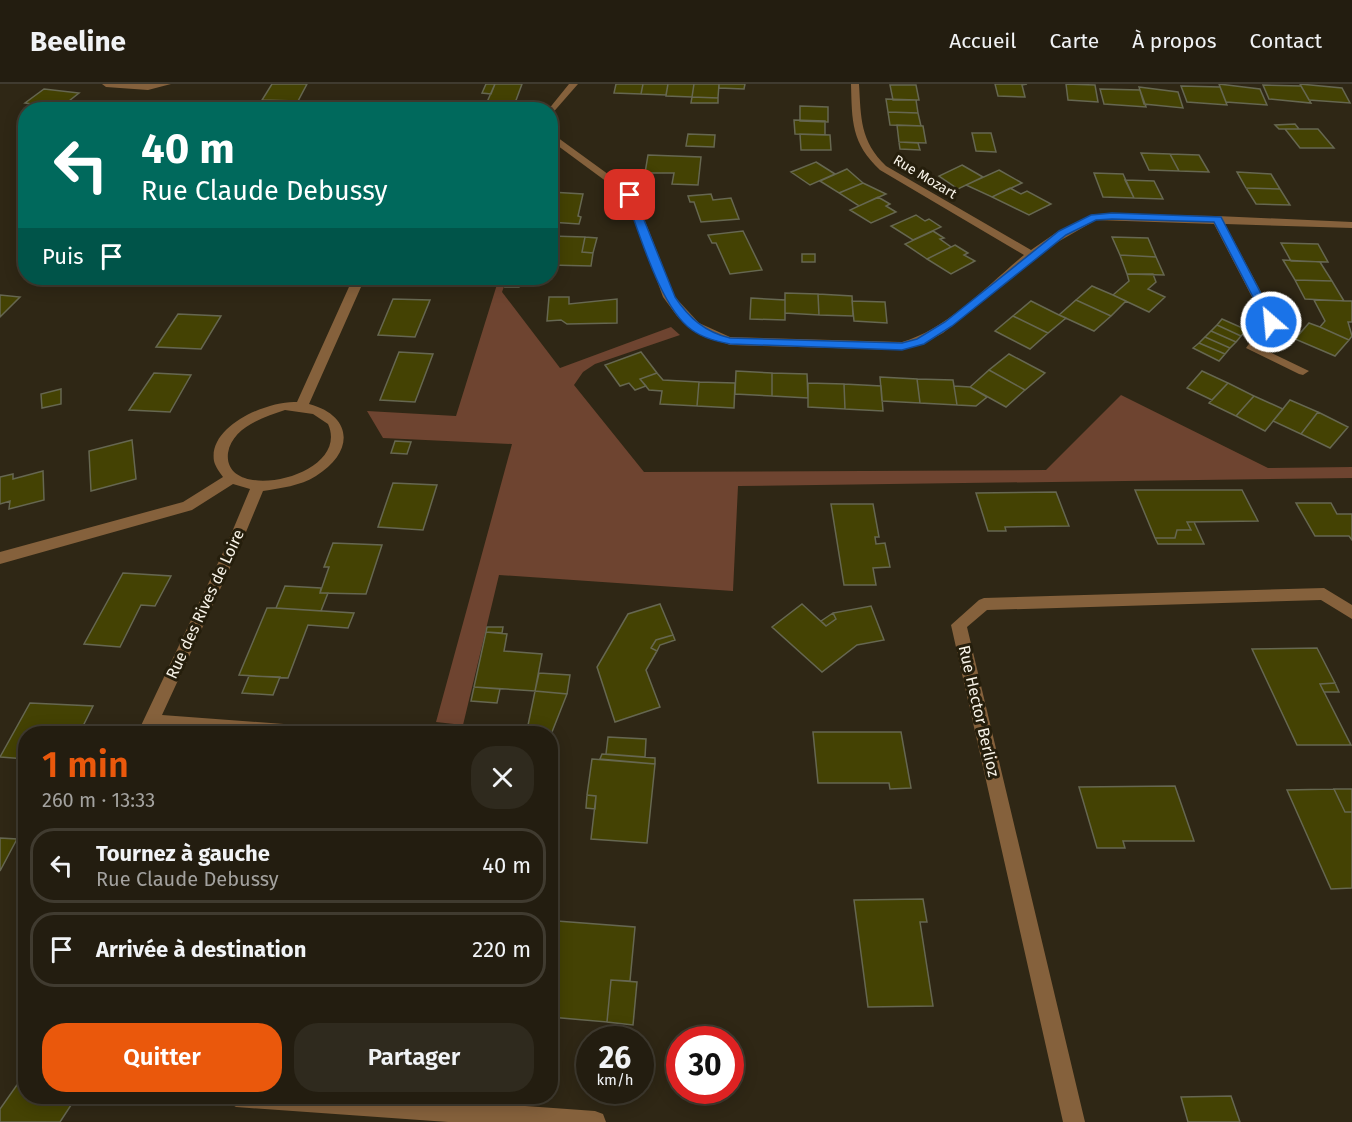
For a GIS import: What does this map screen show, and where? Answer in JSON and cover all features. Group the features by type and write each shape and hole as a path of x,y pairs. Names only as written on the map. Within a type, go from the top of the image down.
{"street":[{"path":"106,84 148,87 167,84"},
{"path":"558,103 574,84"},
{"name":"Rue Mozart","path":"855,84 861,141 869,156 883,168 1033,256"},
{"path":"558,141 630,195 669,297 679,312 694,327 713,337 730,341 902,346 921,342 949,324 1062,233 1094,217 1217,219 1352,225"},
{"path":"1217,219 1271,322 1252,348 1304,370"},
{"path":"302,405 356,285"},
{"path":"302,405 331,417 337,429 337,442 330,456 317,469 279,485 258,486 232,478 222,468 219,455 222,442 232,429 247,418 264,410 302,405"},
{"path":"0,558 187,506 232,478"},
{"name":"Rue des Rives de Loire","path":"149,726 234,544 258,486"},
{"name":"Rue Hector Berlioz","path":"1074,1122 959,625 984,604 1324,594 1352,613"},
{"path":"346,1104 595,1122"}],"shaded area":[{"path":"497,285 504,285 502,292 560,368 671,327 680,335 595,364 583,372 574,385 644,472 1046,470 1121,395 1268,468 1352,467 1352,478 738,486 733,591 499,575 463,725 436,722 512,444 383,438 367,411 456,416"}],"building":[{"path":"272,84 307,84 298,101 262,100"},
{"path":"486,84 495,84 491,94 482,93"},
{"path":"495,84 522,84 515,102 487,102"},
{"path":"616,84 643,84 641,94 614,93"},
{"path":"643,84 668,84 666,95 641,94"},
{"path":"668,84 694,84 692,97 666,96"},
{"path":"694,84 719,84 718,98 692,97"},
{"path":"719,84 745,84 744,89 719,88"},
{"path":"995,84 1027,84 1022,85 1025,97 998,96"},
{"path":"1066,84 1095,85 1098,102 1068,100"},
{"path":"1219,84 1260,89 1267,105 1226,102"},
{"path":"1300,84 1342,88 1350,103 1309,100"},
{"path":"890,85 916,85 919,100 893,100"},
{"path":"1263,85 1301,86 1311,103 1269,99"},
{"path":"1181,86 1220,87 1227,105 1187,102"},
{"path":"1139,87 1178,92 1183,108 1144,104"},
{"path":"44,89 79,93 68,102 26,102"},
{"path":"1100,89 1140,90 1146,107 1104,104"},
{"path":"692,97 718,98 718,103 691,103"},
{"path":"886,99 916,100 918,113 888,112"},
{"path":"800,106 828,107 828,122 800,121"},
{"path":"888,112 918,113 921,126 890,125"},
{"path":"794,120 825,121 825,135 795,134"},
{"path":"1295,124 1299,129 1279,129 1275,125"},
{"path":"897,125 923,126 926,143 899,142"},
{"path":"1285,129 1318,129 1334,148 1300,148"},
{"path":"972,133 991,133 996,152 976,151"},
{"path":"688,134 715,135 714,147 686,146"},
{"path":"800,134 830,135 831,150 801,150"},
{"path":"899,142 918,143 920,150 900,149"},
{"path":"1141,153 1170,154 1179,171 1149,170"},
{"path":"1170,154 1199,155 1209,172 1179,171"},
{"path":"648,155 701,157 698,185 672,184 674,173 645,173"},
{"path":"816,162 835,174 810,185 791,172"},
{"path":"962,165 983,177 958,189 939,176"},
{"path":"847,169 863,183 839,193 820,181"},
{"path":"999,170 1022,183 992,197 966,185"},
{"path":"1237,172 1271,174 1280,189 1246,188"},
{"path":"1094,173 1123,174 1134,198 1103,197"},
{"path":"1125,180 1154,181 1163,199 1134,198"},
{"path":"863,183 886,194 859,206 839,193"},
{"path":"1010,188 1021,194 1027,191 1051,204 1029,215 992,197"},
{"path":"1246,188 1280,189 1290,205 1256,204"},
{"path":"558,192 583,194 578,216 581,217 579,224 558,223"},
{"path":"711,194 713,200 731,198 739,219 701,222 694,202 690,202 688,196"},
{"path":"878,197 890,204 886,206 896,212 871,223 850,210"},
{"path":"916,215 925,221 929,219 941,227 913,240 891,226"},
{"path":"743,231 762,270 730,274 716,243 712,243 708,235"},
{"path":"933,231 944,238 940,239 951,247 927,259 905,244"},
{"path":"558,236 585,237 582,252 593,253 591,266 558,265"},
{"path":"585,237 597,238 593,253 582,252"},
{"path":"1112,237 1148,238 1156,257 1120,255"},
{"path":"1281,243 1318,244 1328,262 1291,261"},
{"path":"955,245 968,253 964,255 975,261 951,274 927,259"},
{"path":"802,254 815,254 815,262 802,262"},
{"path":"1120,255 1156,257 1164,275 1127,274"},
{"path":"1283,260 1320,262 1332,281 1295,280"},
{"path":"1127,274 1153,274 1156,282 1148,289 1165,297 1149,312 1113,295 1129,281"},
{"path":"1295,280 1332,281 1344,301 1305,299"},
{"path":"506,285 520,285 519,287 505,287"},
{"path":"1092,286 1126,301 1111,316 1076,300"},
{"path":"785,293 818,294 819,315 785,313"},
{"path":"818,294 852,296 853,316 819,315"},
{"path":"0,295 20,297 0,317"},
{"path":"549,297 569,297 569,304 617,299 617,323 567,324 561,320 547,321"},
{"path":"751,298 785,300 785,320 750,319"},
{"path":"393,299 430,300 415,337 378,335"},
{"path":"1076,300 1111,316 1094,331 1059,315"},
{"path":"1314,300 1352,301 1352,322 1348,322 1352,336 1349,340 1320,327 1325,321"},
{"path":"852,301 885,302 887,323 854,321"},
{"path":"1031,301 1066,318 1048,333 1013,316"},
{"path":"178,314 221,316 201,349 156,347"},
{"path":"1013,316 1048,333 1030,349 995,331"},
{"path":"1222,319 1247,330 1241,336 1217,325"},
{"path":"1309,323 1349,340 1335,356 1295,339"},
{"path":"1217,325 1241,336 1236,342 1211,331"},
{"path":"1211,331 1236,342 1230,348 1205,337"},
{"path":"1205,337 1230,348 1225,354 1199,343"},
{"path":"1199,343 1225,354 1219,361 1193,348"},
{"path":"399,352 433,354 415,402 380,400"},
{"path":"641,352 657,373 640,379 646,386 635,390 629,383 620,386 605,365"},
{"path":"1009,354 1045,373 1025,390 989,370"},
{"path":"989,370 1025,390 1006,407 970,387"},
{"path":"736,371 772,373 772,396 735,394"},
{"path":"1202,371 1228,383 1212,400 1187,388"},
{"path":"154,373 191,375 170,412 129,410"},
{"path":"657,373 663,380 699,382 697,406 660,404 662,391 649,390 640,379"},
{"path":"772,373 807,374 808,398 772,396"},
{"path":"880,377 917,379 920,403 882,401"},
{"path":"917,379 953,380 957,405 920,403"},
{"path":"699,382 735,383 734,408 697,406"},
{"path":"808,383 844,384 845,409 808,407"},
{"path":"1228,383 1254,396 1236,416 1209,403"},
{"path":"844,384 881,386 883,411 845,409"},
{"path":"954,386 970,387 987,397 976,406 957,405"},
{"path":"61,389 61,404 42,408 41,394"},
{"path":"1254,396 1283,409 1265,431 1236,416"},
{"path":"1290,400 1318,412 1301,434 1273,421"},
{"path":"1318,412 1348,427 1330,448 1301,434"},
{"path":"132,440 136,479 91,491 89,451"},
{"path":"395,441 411,442 407,454 391,453"},
{"path":"43,471 44,500 9,509 10,501 0,504 0,477 13,474 13,479"},
{"path":"393,483 437,485 423,530 378,527"},
{"path":"1135,490 1242,490 1258,521 1187,522 1191,530 1177,530 1175,538 1155,538"},
{"path":"1056,492 1069,526 1005,527 1006,531 988,531 976,493"},
{"path":"1296,503 1331,503 1337,514 1352,514 1352,540 1349,536 1315,536"},
{"path":"831,504 873,504 879,537 875,537 876,544 885,543 890,567 873,568 876,585 844,585"},
{"path":"1187,522 1194,522 1204,544 1158,544 1155,538 1175,538 1177,530 1191,530"},
{"path":"333,543 382,545 366,594 320,593 329,567 324,567"},
{"path":"123,573 171,576 155,606 141,605 120,647 84,644"},
{"path":"285,586 321,588 320,593 328,593 321,611 276,608"},
{"path":"660,604 673,635 656,640 651,648 657,651 646,670 660,707 615,722 597,667 628,614"},
{"path":"802,604 826,626 836,619 833,613 871,606 884,640 857,645 822,672 772,627"},
{"path":"267,608 354,613 348,628 308,625 288,678 239,675"},
{"path":"833,613 836,619 826,626 821,621"},
{"path":"487,627 503,627 502,633 486,632"},
{"path":"486,632 507,634 504,651 542,654 535,691 474,687"},
{"path":"673,635 675,640 660,645 657,651 651,648 656,640"},
{"path":"1317,648 1335,683 1320,684 1351,745 1297,745 1252,649"},
{"path":"539,673 570,675 567,694 535,691"},
{"path":"249,676 280,677 273,695 242,693"},
{"path":"1335,683 1339,692 1324,692 1320,684"},
{"path":"474,687 500,689 497,703 471,701"},
{"path":"535,691 567,694 554,726 528,726"},
{"path":"30,703 93,706 83,726 18,726 18,758 0,757"},
{"path":"813,732 901,732 911,788 890,789 889,783 818,783"},
{"path":"608,737 646,739 645,757 606,754"},
{"path":"602,754 655,758 655,764 600,759"},
{"path":"592,759 655,764 647,843 591,839 596,796 587,795"},
{"path":"1175,786 1194,841 1123,841 1125,848 1097,848 1079,787"},
{"path":"1334,789 1345,812 1352,812 1352,888 1331,889 1287,790"},
{"path":"1334,789 1352,789 1352,812 1345,812"},
{"path":"587,795 596,796 595,809 586,808"},
{"path":"0,838 17,839 0,871"},
{"path":"923,899 927,922 920,922 933,1006 868,1007 854,900"},
{"path":"558,921 635,927 630,981 611,980 607,1022 558,1018"},
{"path":"611,980 637,982 633,1025 607,1022"},
{"path":"18,1083 18,1104 72,1104 60,1122 0,1122 0,1109"},
{"path":"1231,1096 1240,1122 1188,1122 1181,1097"}],"route":[{"path":"630,195 669,297 679,312 694,327 713,337 730,341 902,346 921,342 949,324 1062,233 1094,217 1112,216 1217,219 1271,322"}]}
